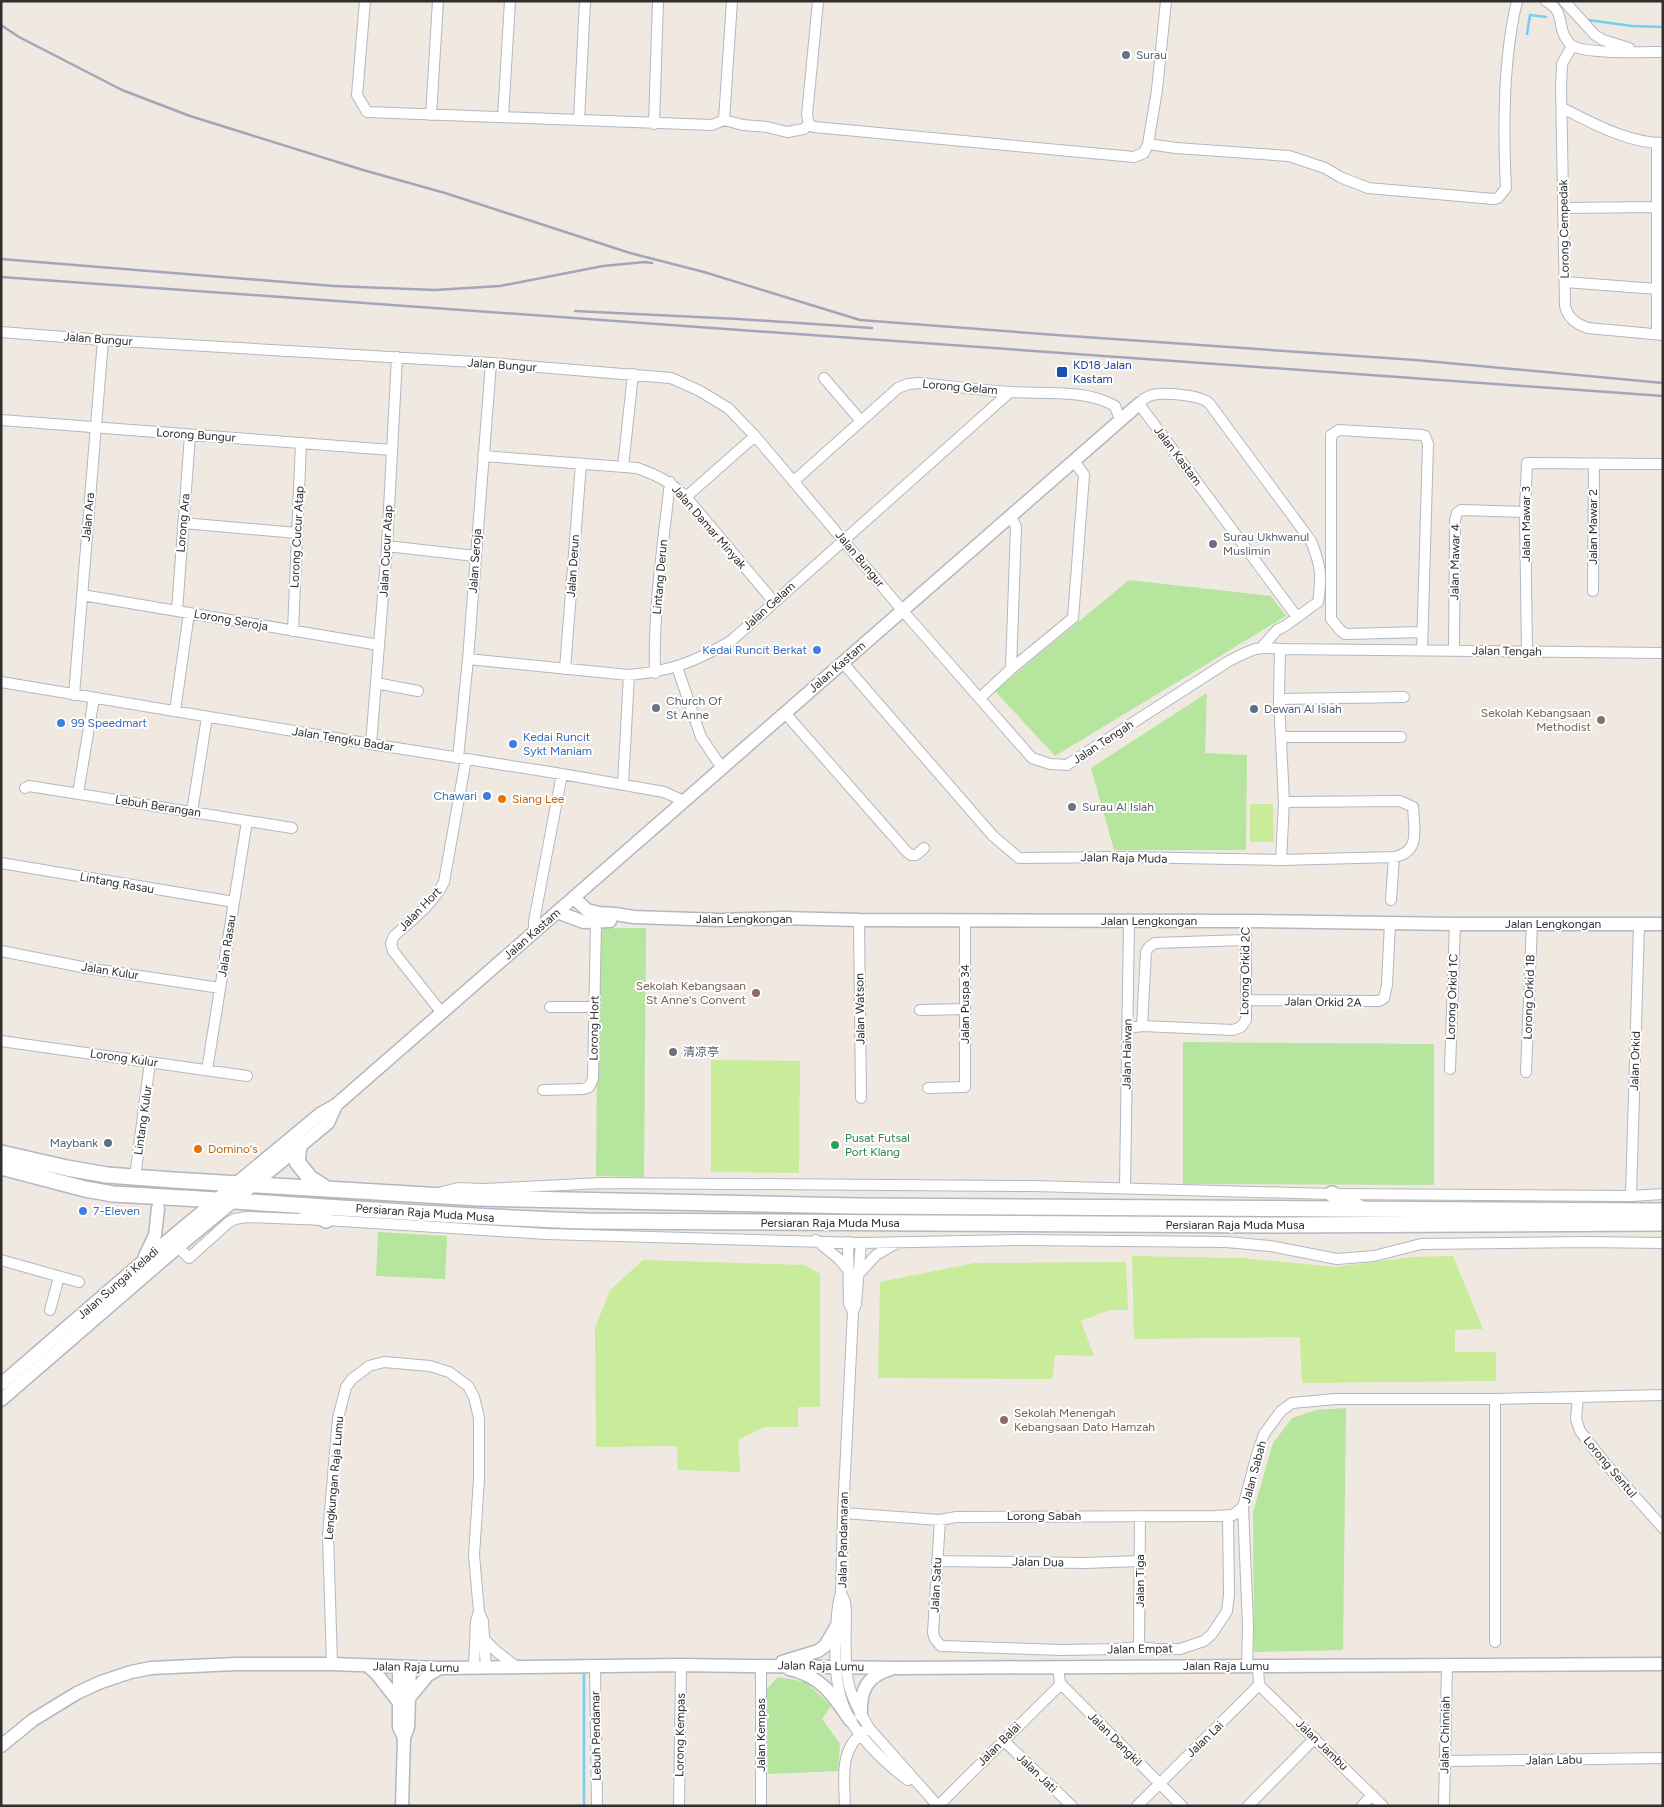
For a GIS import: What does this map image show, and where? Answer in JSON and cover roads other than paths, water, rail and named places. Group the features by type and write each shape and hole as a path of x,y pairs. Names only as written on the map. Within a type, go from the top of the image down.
{"main road":[{"path":"299,1147 297,1162 310,1178 328,1189"},
{"name":"Persiaran Raja Muda Musa","path":"1,1152 67,1168 135,1177 426,1195 545,1200 846,1206 1663,1211"},
{"name":"Persiaran Raja Muda Musa","path":"1,1167 85,1189 113,1194 300,1204 487,1218 587,1221 1266,1225 1663,1223"},
{"path":"1332,1194 1362,1209"},
{"path":"300,1204 326,1220"}],"street":[{"path":"365,1 358,95 367,112 654,124 712,125 724,120 787,132 804,129 809,124"},
{"path":"432,115 438,1"},
{"path":"503,117 510,1"},
{"path":"579,120 585,1"},
{"path":"654,124 658,1"},
{"path":"724,120 732,1"},
{"path":"818,1 807,115 809,124 814,127 1134,157 1144,153 1148,144 1157,90 1166,1"},
{"path":"1148,144 1176,148 1289,156 1374,189 1498,198 1506,188 1507,69 1512,23 1517,1"},
{"path":"1546,1 1558,11 1562,30 1566,40 1572,46 1586,50 1663,52"},
{"path":"1564,1 1595,35 1602,40 1640,52"},
{"name":"Lorong Cempedak","path":"1572,46 1562,64 1565,306 1567,314 1580,325 1588,328 1660,334"},
{"path":"1562,108 1614,133 1660,143 1657,207 1657,289 1660,334"},
{"path":"1564,208 1657,207"},
{"path":"1565,282 1657,289"},
{"name":"Jalan Bungur","path":"1,332 103,340 491,363 671,378 700,391 728,408 756,436 903,610"},
{"name":"Jalan Ara","path":"74,695 103,340"},
{"name":"Jalan Cucur Atap","path":"370,744 387,546 397,358"},
{"name":"Jalan Seroja","path":"462,759 475,556 491,363"},
{"path":"623,467 633,374"},
{"path":"824,378 861,421"},
{"name":"Lorong Gelam","path":"794,481 898,388 908,384 919,383 1010,392 1069,394 1103,399 1115,406 1120,420"},
{"name":"Jalan Gelam","path":"468,660 629,675 655,673 677,667 708,654 731,641 1010,392"},
{"name":"Jalan Tengah","path":"903,610 1032,758 1050,764 1067,765 1229,661 1262,646 1277,630 1318,602 1320,562 1311,541 1209,403 1198,397 1155,395 1147,397 1139,404"},
{"name":"Jalan Kastam","path":"236,1184 320,1114 336,1105 1139,404 1298,617"},
{"name":"Lorong Bungur","path":"1,420 391,450"},
{"path":"1422,632 1345,634 1331,619 1331,435 1338,430 1425,436 1428,444 1422,650"},
{"name":"Lorong Ara","path":"177,611 190,435"},
{"path":"686,498 756,436"},
{"name":"Lorong Cucur Atap","path":"293,630 301,443"},
{"name":"Jalan Damar Minyak","path":"483,456 637,468 670,482 686,498 774,602"},
{"path":"980,698 1011,669 1073,618 1084,475 1074,461"},
{"name":"Jalan Mawar 3","path":"1527,652 1527,463 1594,464"},
{"name":"Jalan Derun","path":"565,669 581,464"},
{"path":"1594,464 1663,464"},
{"name":"Jalan Mawar 2","path":"1593,591 1594,464"},
{"name":"Lintang Derun","path":"655,673 655,634 670,482"},
{"name":"Jalan Mawar 4","path":"1454,650 1455,520 1457,513 1461,510 1526,512"},
{"path":"1011,516 1016,527 1011,669"},
{"path":"184,523 297,533"},
{"path":"387,546 475,556"},
{"name":"Lorong Seroja","path":"82,595 379,645"},
{"path":"175,711 189,613"},
{"name":"Jalan Tengah","path":"1262,646 1280,649 1663,653"},
{"path":"1280,649 1279,699 1284,802 1281,860"},
{"name":"Jalan Raja Muda","path":"843,663 993,836 1019,858 1123,856 1281,860 1394,858"},
{"path":"677,667 701,737 722,768"},
{"path":"623,784 629,675"},
{"name":"Jalan Tengku Badar","path":"1,682 623,784 664,792 684,801"},
{"path":"376,683 418,691"},
{"path":"1279,699 1404,697"},
{"path":"78,794 94,698"},
{"path":"785,714 907,852 911,855 916,855 924,848"},
{"path":"192,812 207,717"},
{"path":"1281,737 1401,737"},
{"name":"Jalan Hort","path":"442,1013 392,951 392,943 394,936 440,892 444,882 462,759"},
{"path":"534,933 534,921 562,774"},
{"name":"Lebuh Berangan","path":"25,788 29,786 292,828"},
{"path":"1284,802 1400,801 1413,808 1414,844 1408,853 1394,858 1390,900"},
{"name":"Jalan Rasau","path":"206,1070 247,821"},
{"name":"Lintang Rasau","path":"1,863 234,902"},
{"name":"Jalan Lengkongan","path":"574,898 587,910 634,917 1663,924"},
{"name":"Jalan Lengkongan","path":"557,912 584,922 625,921 634,917"},
{"name":"Jalan Watson","path":"859,920 861,1098"},
{"name":"Jalan Puspa 34","path":"928,1088 966,1087 965,920"},
{"name":"Lorong Hort","path":"543,1090 583,1089 589,1087 593,1079 596,921"},
{"name":"Jalan Haiwan","path":"1125,1188 1130,921"},
{"name":"Lorong Orkid 2C","path":"1128,1028 1142,1026 1233,1030 1241,1027 1246,1020 1246,921"},
{"name":"Jalan Orkid 2A","path":"1246,1000 1379,1001 1384,998 1387,985 1390,923"},
{"name":"Lorong Orkid 1B","path":"1526,1072 1532,923"},
{"name":"Lorong Orkid 1C","path":"1450,1069 1455,924"},
{"name":"Jalan Orkid","path":"1631,1196 1639,925"},
{"path":"1142,1026 1146,952 1149,947 1155,943 1245,940"},
{"name":"Jalan Kulur","path":"2,952 87,968 220,988"},
{"path":"550,1007 594,1007"},
{"path":"920,1010 965,1009"},
{"name":"Lorong Kulur","path":"1,1041 247,1076"},
{"name":"Lintang Kulur","path":"135,1177 150,1062"},
{"name":"Jalan Kastam","path":"235,1201 328,1123 336,1105"},
{"path":"426,1195 458,1188 482,1189 602,1183 1125,1188 1332,1194 1631,1196 1663,1194"},
{"name":"Jalan Sungai Keladi","path":"1,1384 143,1261 236,1184"},
{"name":"Jalan Sungai Keladi","path":"1,1400 235,1201"},
{"path":"143,1261 155,1235 158,1208"},
{"path":"178,1248 189,1258 229,1222 246,1217 326,1220 547,1234 816,1240 861,1243 1019,1240 1226,1242 1270,1246 1337,1259 1374,1256 1421,1244 1663,1243"},
{"path":"816,1240 854,1273"},
{"path":"848,1242 854,1273"},
{"name":"Jalan Pandamaran","path":"841,1667 846,1611 842,1593 843,1514 853,1312 856,1304 854,1273 861,1243"},
{"path":"854,1273 876,1255 898,1243"},
{"path":"1,1260 79,1282"},
{"path":"50,1310 59,1277"},
{"name":"Lengkungan Raja Lumu","path":"332,1664 328,1534 338,1418 346,1387 352,1379 369,1366 384,1362 430,1366 440,1369 458,1377 468,1386 474,1397 479,1418 479,1479 474,1556 479,1612 483,1621 484,1639 480,1668"},
{"name":"Jalan Sabah","path":"1253,1666 1248,1626 1246,1529 1243,1507 1264,1434 1281,1411 1292,1403 1336,1399 1444,1398 1495,1400 1663,1395"},
{"name":"Lorong Sentul","path":"1578,1397 1576,1419 1580,1431 1663,1528"},
{"path":"1495,1400 1495,1642"},
{"name":"Lorong Sabah","path":"843,1514 940,1520 956,1517 1234,1515 1243,1507"},
{"name":"Jalan Empat","path":"941,1646 1062,1650 1116,1649 1140,1646 1158,1649 1180,1649 1204,1641 1212,1634 1227,1611 1229,1588 1228,1515"},
{"name":"Jalan Tiga","path":"1140,1516 1140,1646"},
{"name":"Jalan Satu","path":"940,1520 933,1633 935,1640 941,1646"},
{"name":"Jalan Dua","path":"937,1561 1085,1563 1140,1561"},
{"path":"1229,1588 1246,1588"},
{"path":"842,1593 836,1608 836,1627 841,1667 841,1695 865,1730 938,1806"},
{"name":"Lengkungan Raja Lumu","path":"479,1612 476,1621 480,1668"},
{"path":"766,1665 818,1651 825,1646 836,1627"},
{"path":"484,1639 518,1668"},
{"name":"Jalan Raja Lumu","path":"1,1746 33,1720 77,1693 101,1682 131,1672 151,1668 236,1664 332,1664 369,1667 440,1668 681,1665 898,1668 1663,1664"},
{"name":"Lorong Kempas","path":"679,1806 681,1665"},
{"path":"766,1665 798,1671 824,1686 856,1717"},
{"name":"Jalan Kempas","path":"761,1806 766,1665"},
{"name":"Jalan Chinniah","path":"1444,1806 1447,1665"},
{"name":"Lebuh Pendamar","path":"595,1666 597,1806"},
{"path":"1253,1666 1259,1686"},
{"path":"369,1667 404,1700"},
{"path":"402,1806 404,1738 399,1726 404,1700 405,1667"},
{"path":"1058,1667 1061,1684"},
{"path":"404,1700 428,1675 440,1668"},
{"path":"856,1717 865,1687 876,1675 898,1668"},
{"name":"Jalan Balai","path":"938,1806 1061,1684"},
{"name":"Jalan Dengkil","path":"1061,1684 1182,1806"},
{"name":"Jalan Jambu","path":"1259,1686 1315,1738 1383,1806"},
{"name":"Jalan Lai","path":"1137,1806 1259,1686"},
{"path":"845,1806 846,1752 865,1730"},
{"path":"1248,1806 1315,1738"},
{"name":"Jalan Jati","path":"1003,1740 1072,1806"},
{"name":"Jalan Labu","path":"1444,1761 1663,1758"},
{"path":"1362,1806 1372,1795"}],"waterway":[{"path":"1527,34 1530,15 1546,17"},
{"path":"1588,20 1632,26 1663,27"},
{"path":"584,1672 584,1806"}],"railway":[{"path":"1,25 19,37 122,90 190,116 363,170 445,193 630,253 704,272 860,320 1415,360 1663,383"},
{"path":"1,259 334,286 435,290 500,286 603,266 652,263"},
{"path":"1,277 1663,396"},
{"path":"575,311 872,328"}],"place":[{"name":"Surau","path":"1126,55"},
{"name":"KD18 Jalan Kastam","path":"1062,372"},
{"name":"Surau Ukhwanul Muslimin","path":"1213,544"},
{"name":"Kedai Runcit Berkat","path":"817,650"},
{"name":"Church Of St Anne","path":"656,708"},
{"name":"Dewan Al Islah","path":"1254,709"},
{"name":"Sekolah Kebangsaan Methodist","path":"1601,720"},
{"name":"99 Speedmart","path":"61,723"},
{"name":"Kedai Runcit Sykt Maniam","path":"513,744"},
{"name":"Chawari","path":"487,796"},
{"name":"Siang Lee","path":"502,799"},
{"name":"Surau Al Islah","path":"1072,807"},
{"name":"Sekolah Kebangsaan St Anne's Convent","path":"756,993"},
{"name":"清凉亭","path":"673,1052"},
{"name":"Maybank","path":"108,1143"},
{"name":"Pusat Futsal Port Klang","path":"835,1145"},
{"name":"Domino's","path":"198,1149"},
{"name":"7-Eleven","path":"83,1211"},
{"name":"Sekolah Menengah Kebangsaan Dato Hamzah","path":"1004,1420"}]}
